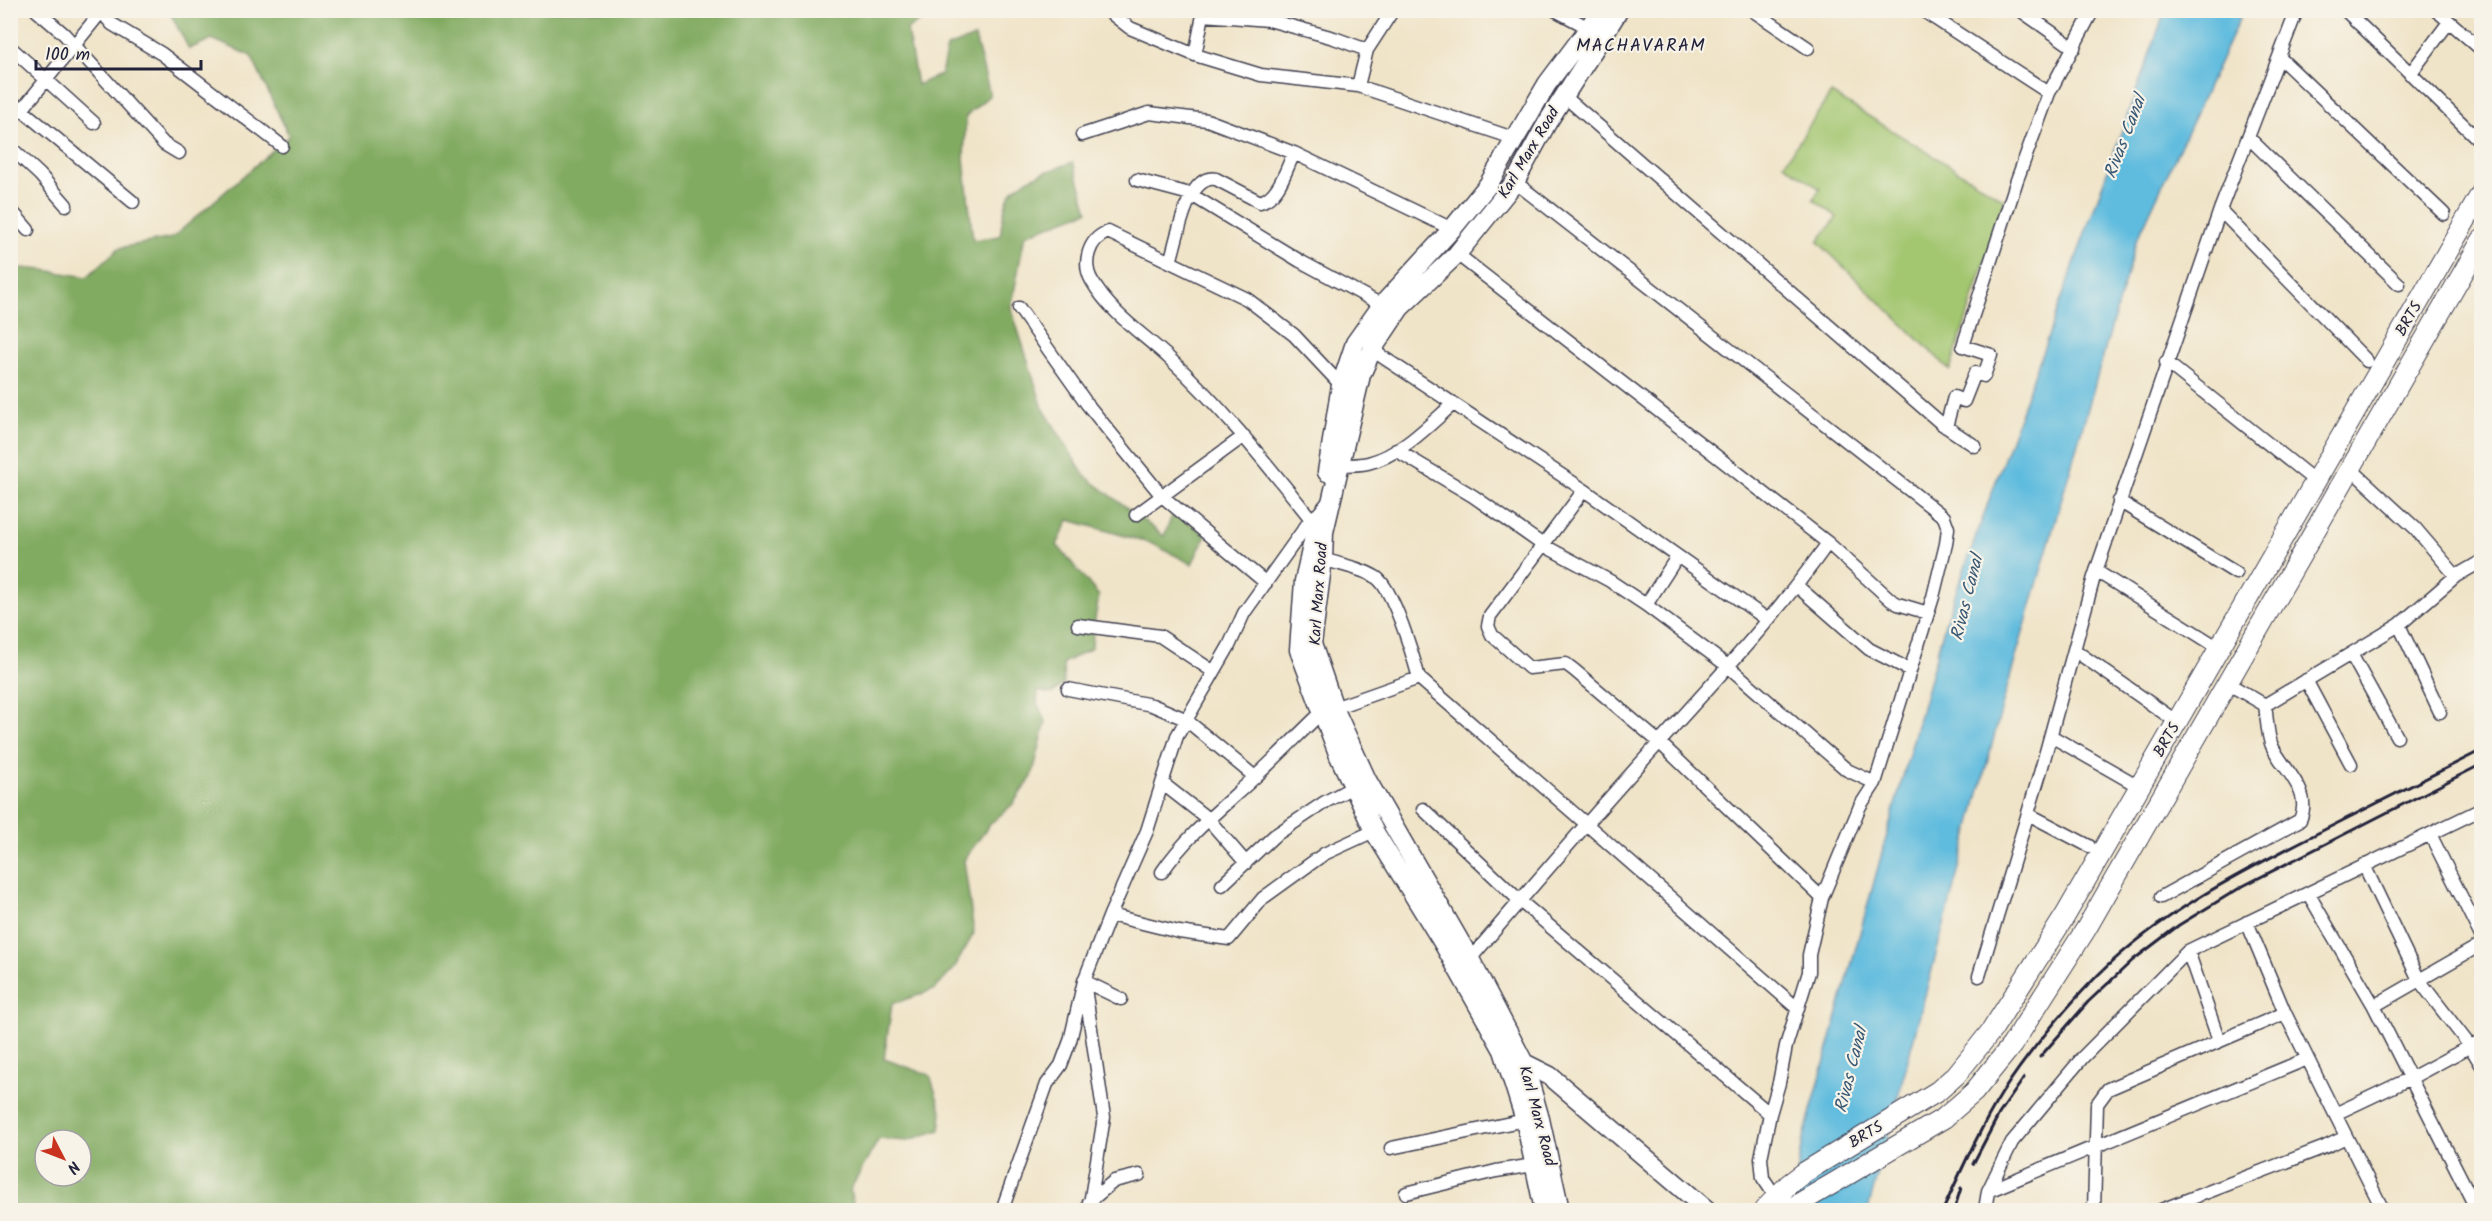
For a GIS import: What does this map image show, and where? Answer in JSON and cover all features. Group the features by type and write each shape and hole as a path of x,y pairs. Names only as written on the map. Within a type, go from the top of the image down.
{"main road":[{"name":"Karl Marx Road","path":"1560,1210 1540,1119 1524,1063 1470,959 1328,710 1299,650 1304,581 1321,508 1341,386 1355,343 1382,305 1452,229 1488,185 1547,84 1600,10"},
{"name":"Karl Marx Road","path":"1544,1210 1525,1120 1503,1050 1443,943 1374,831 1353,787 1328,710 1312,644 1323,559 1324,532 1321,508 1340,465 1361,375 1372,350 1400,308 1457,254 1515,182 1547,123 1619,10"},
{"name":"BRTS","path":"1779,1207 1796,1178 1938,1091 1956,1075 1992,1030 2065,916 2140,788 2481,192"},
{"name":"BRTS","path":"1779,1207 1910,1140 1944,1118 1974,1092 2012,1045 2046,995 2086,928 2481,240"},
{"path":"1524,1063 1550,1077 1707,1210"}],"street":[{"path":"36,10 74,45 164,144 179,153"},
{"path":"1107,10 1130,28 1195,55 1261,75 1358,86 1516,139"},
{"path":"1358,86 1368,50 1393,10"},
{"path":"1555,10 1589,28"},
{"path":"1752,10 1808,48"},
{"path":"1922,10 2049,93"},
{"path":"2020,10 2074,48"},
{"path":"1946,427 1954,397 1964,401 1975,373 1984,376 1991,354 1963,346 2017,180 2049,93 2093,10"},
{"path":"1979,976 2028,814 2096,571 2119,501 2220,210 2297,10"},
{"path":"2345,10 2481,143"},
{"path":"2436,10 2481,51"},
{"path":"21,111 47,82 100,11 112,24 162,54 282,146"},
{"path":"1195,55 1204,13 1272,15 1368,50"},
{"path":"2410,74 2449,22"},
{"path":"10,47 94,123"},
{"path":"2279,57 2444,214"},
{"path":"1564,96 1946,427 1975,446"},
{"path":"10,100 133,202"},
{"path":"1082,135 1149,112 1207,120 1294,153 1452,229"},
{"path":"2248,137 2400,284"},
{"path":"10,147 40,175 66,205"},
{"path":"1170,262 1190,194 1202,180 1208,177 1216,179 1260,202 1269,200 1294,153"},
{"path":"1137,180 1190,194 1300,261 1382,305"},
{"path":"1515,182 1944,517 1948,528 1928,613 1875,783 1860,806 1822,898 1809,955 1809,972 1786,1046 1761,1158 1763,1178 1779,1207"},
{"path":"10,209 28,230"},
{"path":"2220,210 2367,361"},
{"path":"1002,1210 1047,1084 1061,1065 1070,1041 1084,981 1147,831 1177,736 1214,672 1244,613 1321,508 1244,436 1169,358 1129,326 1091,280 1086,262 1093,243 1099,235 1108,232 1248,299 1294,336 1341,386"},
{"path":"1457,254 1828,543 1891,600 1928,613"},
{"path":"1019,308 1087,404 1162,496 1266,584"},
{"path":"1372,350 1584,490 1768,620"},
{"path":"2166,362 2315,481"},
{"path":"1340,465 1369,463 1396,450 1415,438 1453,404"},
{"path":"1136,515 1244,436"},
{"path":"1396,450 1465,491 1543,545 1610,581 1646,606 1729,667 1847,770 1875,783"},
{"path":"2350,468 2415,528 2456,576"},
{"path":"1584,490 1490,616 1488,626 1492,635 1529,668 1566,664 1659,742 1822,898"},
{"path":"2119,501 2236,573"},
{"path":"1470,959 1587,822 1729,667 1797,586 1828,543"},
{"path":"1646,606 1677,557"},
{"path":"1323,559 1370,574 1380,580 1404,628 1419,678 1587,822 1798,1009"},
{"path":"2265,705 2399,625 2456,576 2481,561"},
{"path":"2096,571 2219,648"},
{"path":"1797,586 1869,649 1910,670"},
{"path":"1078,625 1161,636 1214,672"},
{"path":"2399,625 2440,712"},
{"path":"2074,650 2177,722"},
{"path":"2351,654 2397,737"},
{"path":"1162,872 1170,860 1208,819 1328,710 1419,678"},
{"path":"2306,680 2351,764"},
{"path":"2227,683 2265,705"},
{"path":"1068,689 1152,705 1185,719 1255,777"},
{"path":"2161,897 2300,820 2305,809 2303,794 2271,744 2265,705"},
{"path":"2050,736 2140,788"},
{"path":"1162,783 1208,819 1246,863"},
{"path":"1222,885 1274,836 1325,802 1353,787"},
{"path":"1985,1210 1988,1191 2012,1142 2019,1133 2083,1057 2188,951 2481,808"},
{"path":"1423,809 1520,901 1770,1114"},
{"path":"2028,814 2089,846"},
{"path":"1110,915 1179,932 1229,939 1263,898 1324,854 1374,831"},
{"path":"2430,834 2477,917 2481,938"},
{"path":"2364,865 2419,980 2476,1043 2481,1066"},
{"path":"2308,893 2374,1006 2477,1210"},
{"path":"2247,922 2307,1059 2383,1210"},
{"path":"2374,1006 2481,944"},
{"path":"2188,951 2219,1041"},
{"path":"1084,981 1121,999"},
{"path":"1084,981 1104,1117 1089,1206"},
{"path":"2094,1210 2097,1104 2108,1089 2285,1012"},
{"path":"2335,1114 2411,1078 2476,1043"},
{"path":"1988,1191 2307,1059"},
{"path":"1391,1148 1525,1120"},
{"path":"2161,1210 2315,1152 2346,1137"},
{"path":"1406,1193 1496,1171 1534,1166"},
{"path":"1089,1206 1113,1181 1139,1175"}],"green space":[{"path":"169,11 934,11 907,30 917,85 941,74 947,47 975,37 990,95 966,116 964,158 973,240 1000,236 1006,203 1018,185 1073,162 1088,211 1025,235 1011,308 1043,408 1084,475 1164,536 1174,511 1206,535 1192,564 1153,544 1069,520 1057,545 1099,596 1092,648 1063,663 1064,683 1052,694 1038,691 1037,703 1046,721 1032,777 1012,805 990,824 964,860 974,933 953,970 935,989 892,1004 884,1059 930,1075 942,1113 940,1130 907,1141 879,1139 850,1190 855,1210 27,1210 11,1204 10,267 87,277 119,248 172,238 289,136 251,56 212,39 189,49"},
{"path":"1831,93 2005,200 1950,370 1818,242 1837,217 1813,199 1820,189 1784,164"}],"water":[{"name":"Rivas Canal","path":"2165,11 2243,11 2136,242 2007,688 1868,1210 1789,1210 1806,1129 1946,620"}],"railway":[{"path":"1943,1210 1978,1136 2012,1078 2074,1001 2123,952 2175,913 2230,879 2482,750"},
{"path":"2040,1057 2088,1002 2133,960 2179,925 2243,886 2482,764"},
{"path":"1973,1164 1999,1114 2024,1078"},
{"path":"1954,1210 1961,1188"}],"district":[{"name":"MACHAVARAM","path":"1641,46"}]}
